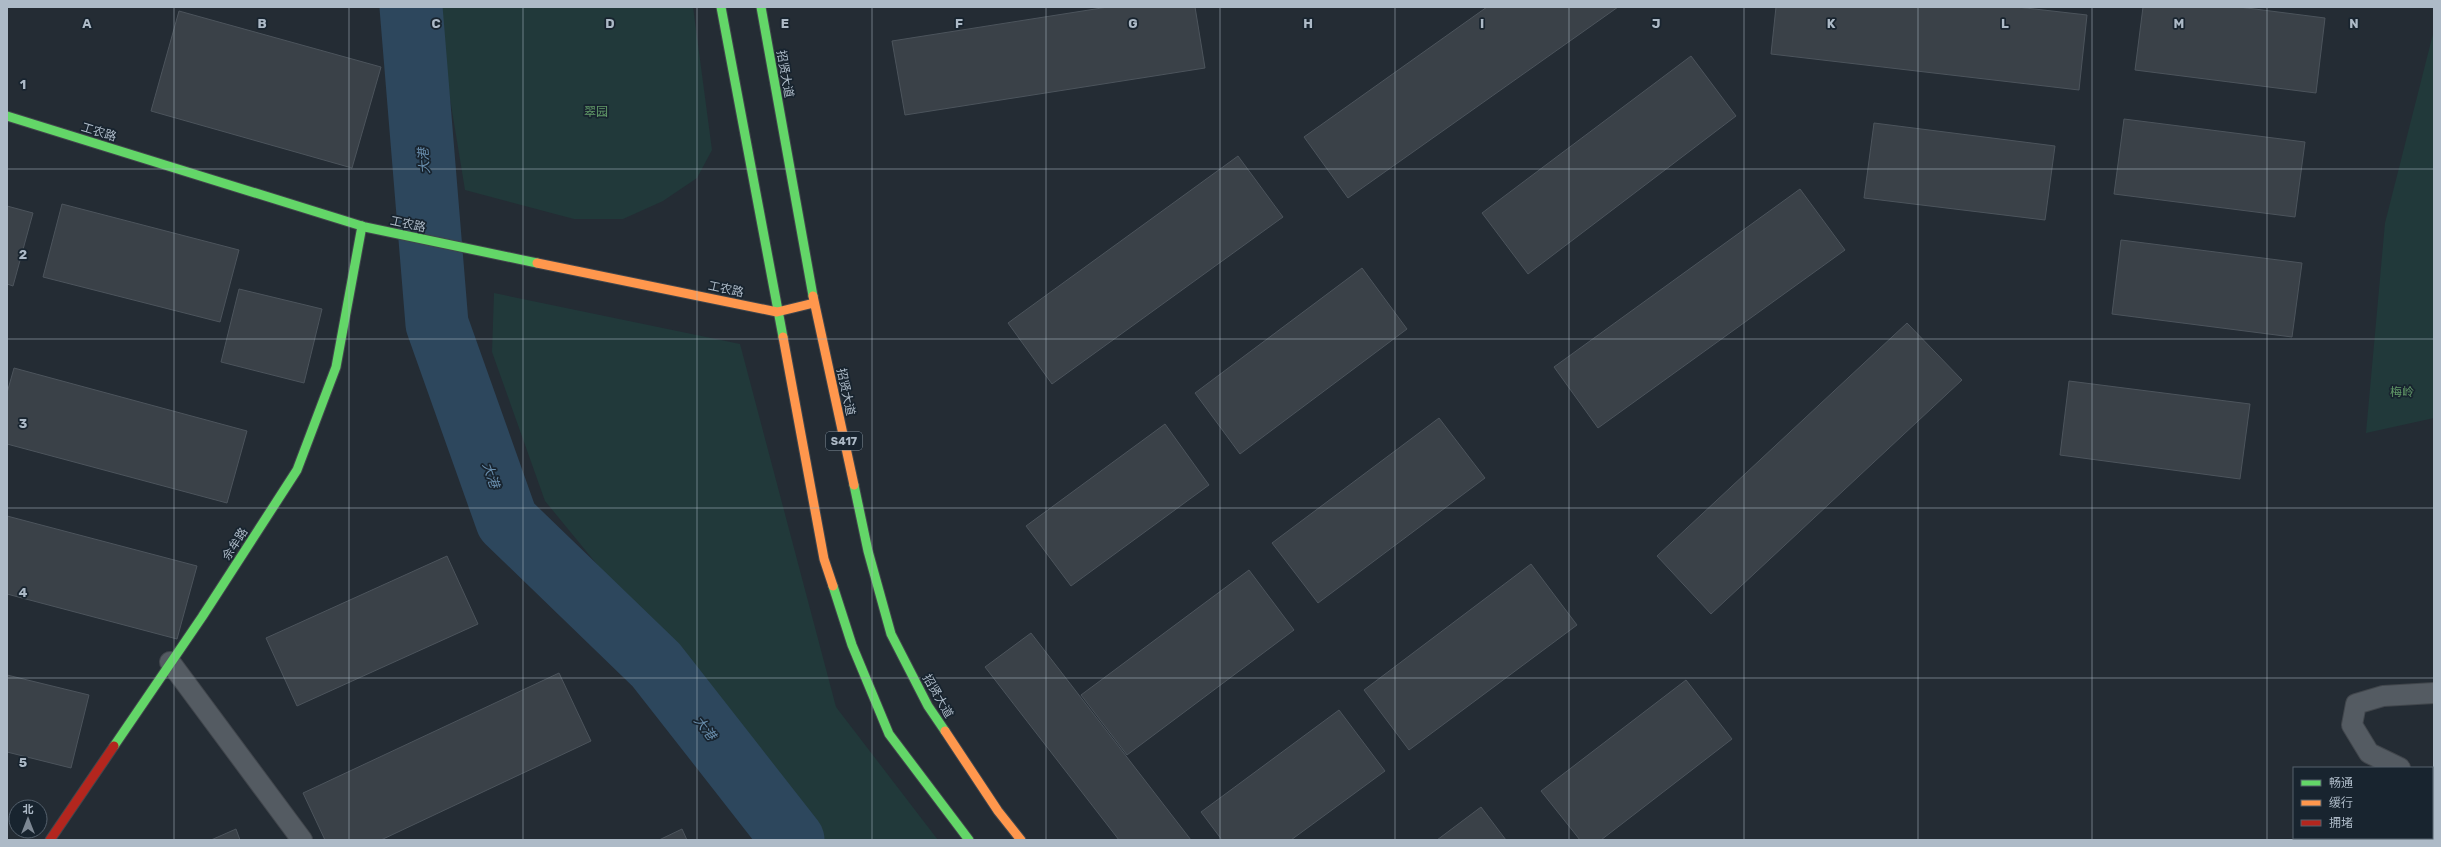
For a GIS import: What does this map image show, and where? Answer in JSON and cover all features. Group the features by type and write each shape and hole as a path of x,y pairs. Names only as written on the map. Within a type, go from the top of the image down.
{"main road":[{"path":"721,7 824,559 852,645 888,734 969,840"},
{"name":"招贤大道","path":"760,7 814,303 868,551 891,634 928,706 998,811 1021,840"},
{"name":"工农路","path":"7,116 363,227 777,312 814,303"},
{"name":"佘牟路","path":"50,840 297,470 336,367 363,227"}],"lane":[{"path":"170,662 302,840"},
{"path":"2398,767 2369,753 2352,725 2356,704 2383,696 2434,693"}],"green space":[{"name":"翠园","path":"435,7 693,7 712,150 697,178 663,201 623,219 574,219 465,190"},
{"name":"梅岭","path":"2434,30 2434,418 2366,433 2385,223"},
{"path":"494,293 740,344 836,707 938,840 823,840 545,501 492,352"}],"building":[{"path":"1108,7 1195,7 1205,68 905,115 892,41"},
{"path":"1487,7 1618,7 1348,198 1304,137"},
{"path":"1776,7 2017,7 2087,15 2079,90 1771,54"},
{"path":"2143,7 2239,7 2325,18 2316,93 2135,70"},
{"path":"179,11 381,67 352,168 151,111"},
{"path":"1691,56 1736,116 1528,274 1482,213"},
{"path":"2124,119 2305,142 2295,217 2114,194"},
{"path":"1874,123 2055,146 2045,220 1864,198"},
{"path":"1238,156 1283,217 1052,384 1008,323"},
{"path":"1800,189 1845,250 1598,428 1554,367"},
{"path":"62,204 239,250 220,322 43,277"},
{"path":"7,206 33,213 13,286 7,284"},
{"path":"2121,240 2302,263 2292,337 2112,314"},
{"path":"1362,268 1407,329 1240,454 1195,393"},
{"path":"239,289 322,309 304,383 221,362"},
{"path":"1907,323 1962,380 1711,614 1657,556"},
{"path":"14,368 247,431 227,503 7,444 7,393"},
{"path":"2069,381 2250,404 2240,479 2060,455"},
{"path":"1439,418 1485,478 1318,603 1272,543"},
{"path":"1165,424 1209,485 1071,586 1026,526"},
{"path":"7,516 197,566 177,639 7,594"},
{"path":"447,556 478,624 297,706 266,638"},
{"path":"1531,564 1577,625 1409,750 1364,690"},
{"path":"1249,570 1294,630 1127,755 1081,695"},
{"path":"1031,633 1191,840 1119,840 985,667"},
{"path":"559,673 591,741 381,840 325,840 303,793"},
{"path":"7,675 89,695 71,768 7,752"},
{"path":"1686,680 1732,739 1601,840 1580,840 1541,791"},
{"path":"1339,710 1385,771 1291,840 1222,840 1201,812"},
{"path":"1481,807 1506,840 1437,840"},
{"path":"236,829 240,840 211,840"},
{"path":"682,829 687,840 659,840"}],"waterway":[{"name":"大港","path":"411,7 437,324 507,521 656,665 793,840"}],"traffic: fast":[{"path":"721,7 783,337"},
{"path":"761,7 813,296"},
{"path":"7,116 365,227 537,263"},
{"path":"114,746 202,617 297,470 336,367 362,226"},
{"path":"854,485 868,551 891,634 928,706 945,731"},
{"path":"833,586 852,645 889,734 969,840"}],"traffic: slow":[{"path":"537,263 777,312 814,303"},
{"path":"813,296 854,485"},
{"path":"783,337 824,559 833,586"},
{"path":"945,731 998,811 1021,840"}],"traffic: jam":[{"path":"50,840 114,746"}]}
